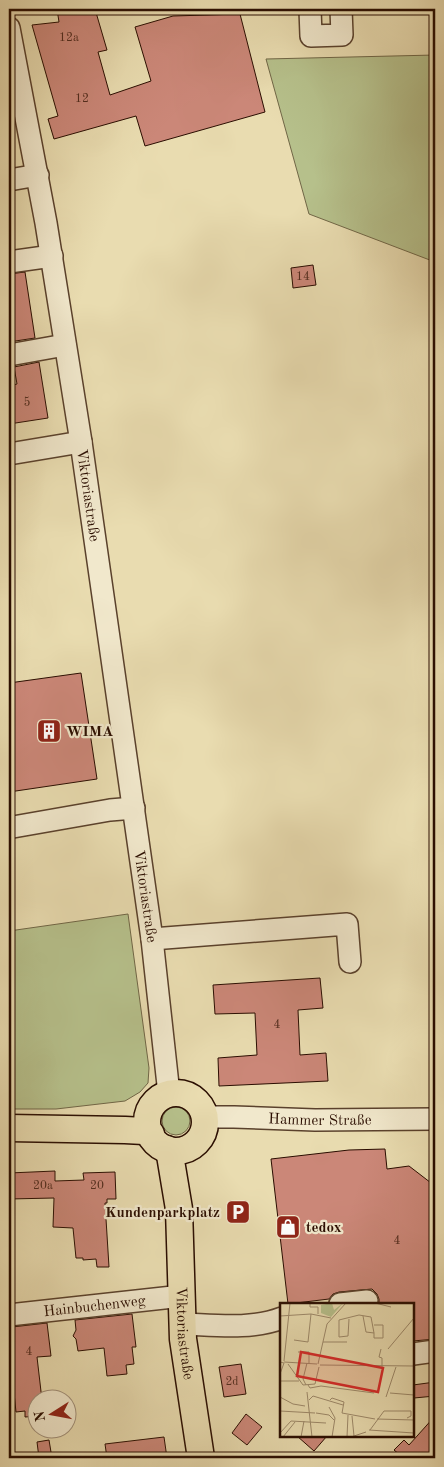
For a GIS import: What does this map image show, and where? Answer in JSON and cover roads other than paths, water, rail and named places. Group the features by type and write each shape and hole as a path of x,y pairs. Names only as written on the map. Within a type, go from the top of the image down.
{"main road":[{"path":"167,1098 148,1122 168,1144"},
{"path":"9,1128 144,1131 168,1144 196,1143 202,1136 205,1118 197,1102 167,1098 146,1111 64,1128"},
{"name":"Viktoriastraße","path":"168,1144 179,1209 183,1332 201,1458"}],"street":[{"path":"310,9 311,36 342,35 341,9"},
{"name":"Viktoriastraße","path":"9,28 16,100 38,175 52,256 134,808 154,964 170,1019 178,1063 167,1098"},
{"path":"9,180 38,175"},
{"path":"9,262 52,256"},
{"path":"9,355 65,345"},
{"path":"9,454 80,442"},
{"path":"13,827 110,810 134,808"},
{"path":"152,939 347,924 350,962"},
{"name":"Hammer Straße","path":"205,1118 315,1120 435,1119"},
{"name":"Hainbuchenweg","path":"9,1315 182,1296"},
{"path":"354,1303 367,1302"},
{"path":"183,1332 280,1319"},
{"path":"183,1332 242,1337 280,1331"},
{"path":"414,1354 435,1351"}],"place":[{"name":"WIMA","path":"49,731"},
{"name":"Kundenparkplatz","path":"238,1212"},
{"name":"tedox","path":"288,1227"}]}
